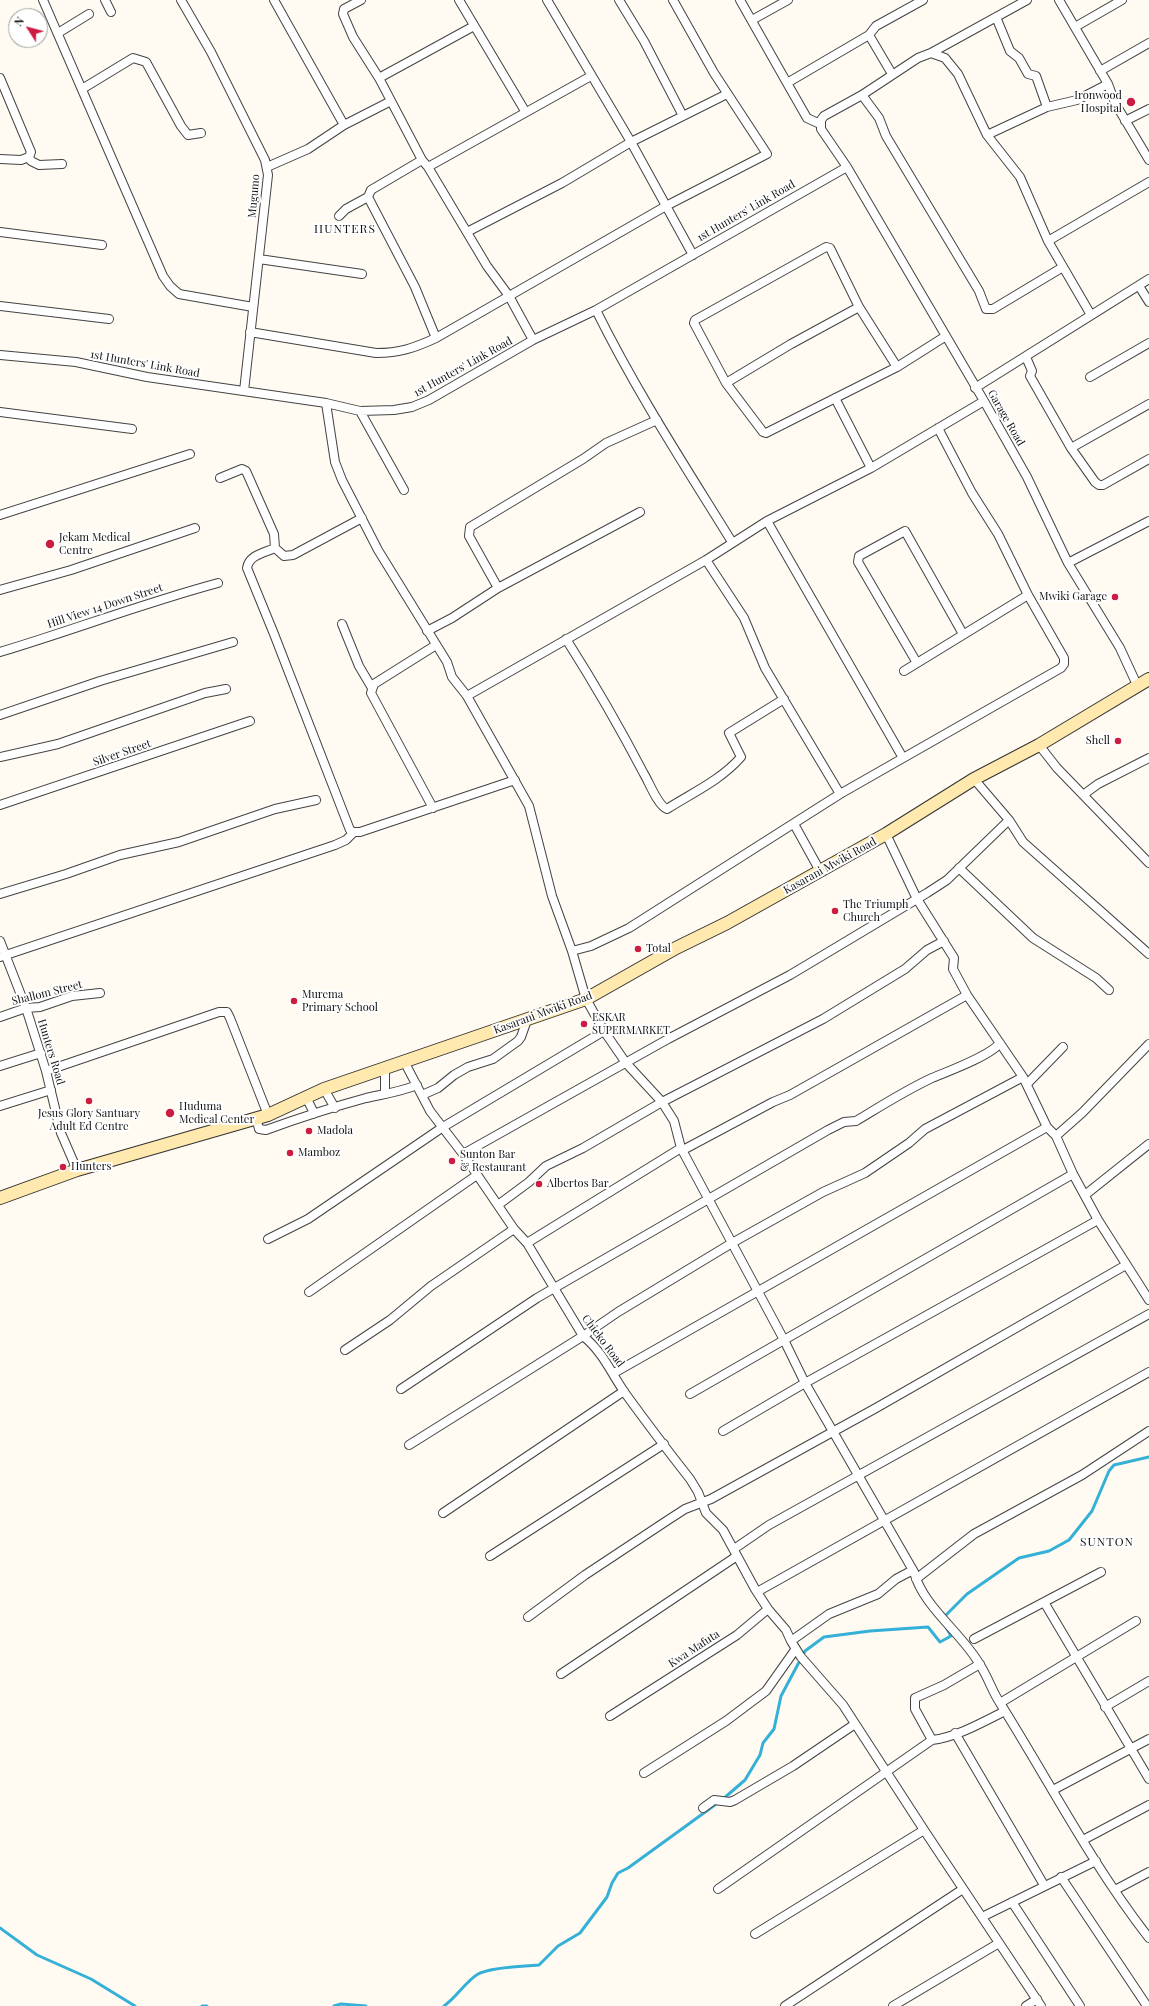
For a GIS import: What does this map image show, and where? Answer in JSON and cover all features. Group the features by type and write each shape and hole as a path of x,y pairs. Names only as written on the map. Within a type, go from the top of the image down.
{"main road":[{"name":"Kasarani Mwiki Road","path":"0,1198 78,1170 268,1115 324,1089 405,1063 586,999 886,834 974,779 1039,745 1149,679"}],"street":[{"path":"43,0 162,276 179,294 253,307"},
{"path":"105,0 111,12"},
{"name":"Mugumo","path":"181,0 236,100 267,167 268,175 244,391"},
{"path":"274,0 344,125"},
{"path":"361,0 344,9 342,14 353,37 379,78 422,160 428,167 487,266 509,296 533,340"},
{"path":"459,0 524,111"},
{"path":"547,0 630,142 693,255"},
{"path":"250,332 376,353 396,353 408,350 436,338 666,206 767,154 728,94 673,0"},
{"path":"740,0 807,118 820,124 824,116 862,95 918,58 931,53 1027,0"},
{"path":"752,20 788,0"},
{"path":"787,83 869,35 876,26 923,0"},
{"path":"1059,0 1108,84 1115,103 1125,121 1149,160"},
{"path":"1075,27 1122,0"},
{"path":"622,1 682,116"},
{"path":"58,33 89,14"},
{"path":"996,17 1010,51 1020,58 1028,74 1036,76 1047,107"},
{"path":"379,78 474,26"},
{"path":"869,35 892,74"},
{"path":"1100,71 1149,44"},
{"path":"931,53 945,58 958,74 987,135 1020,177 1048,241 1091,316"},
{"path":"82,89 133,58 146,62 188,136 201,133"},
{"path":"428,167 524,111 591,76"},
{"path":"0,78 29,146 31,152 29,157 31,162 39,164 62,164"},
{"path":"987,135 1047,107 1077,100 1108,84"},
{"path":"467,232 562,183 630,142 728,94"},
{"path":"862,95 879,118 886,135 979,291 986,309 993,309 1063,267"},
{"path":"267,167 308,148 344,125 390,101"},
{"path":"1125,121 1149,109"},
{"name":"Garage Road","path":"820,124 821,129 847,167 1027,477 1068,563 1120,648 1137,685"},
{"path":"0,159 21,160 29,157"},
{"path":"339,216 346,209 368,197 371,190 422,160"},
{"name":"1st Hunters' Link Road","path":"0,354 76,362 147,377 326,403 360,411 394,410 412,407 429,400 533,340 596,310 847,167"},
{"path":"1048,241 1149,182"},
{"path":"368,197 414,286 436,338"},
{"path":"0,232 102,245"},
{"path":"897,367 859,307 830,248 826,247 695,320 694,323 726,384 761,430 766,433 897,367 946,336"},
{"path":"258,258 362,274"},
{"path":"975,388 1149,279"},
{"path":"1139,286 1149,302"},
{"path":"0,306 109,318"},
{"path":"726,384 791,344 859,307"},
{"path":"596,310 612,343 657,420 732,542"},
{"path":"1090,377 1149,343"},
{"path":"1026,357 1032,370 1030,376 1071,448 1099,485 1149,459"},
{"path":"835,398 871,468"},
{"path":"467,696 706,560 767,521 871,468 984,401"},
{"path":"326,403 335,462 378,550 447,662 452,676 467,696 529,806 552,896 572,951 586,999 604,1031 626,1063 662,1102 674,1121 682,1149 707,1198 784,1340 805,1383 913,1570 916,1579 937,1612 980,1664 1000,1703 1083,1840 1115,1890 1148,1936"},
{"path":"1071,448 1149,404"},
{"path":"360,411 404,490"},
{"path":"0,412 132,428"},
{"path":"498,588 469,536 470,527 583,459 606,443 657,420"},
{"path":"572,951 591,946 629,928 697,883 840,794 1061,668 1064,664 1064,658 1028,595 998,534 972,493 938,428"},
{"path":"0,515 190,454"},
{"path":"220,478 242,469 246,471 274,534 275,548 284,556 293,555 362,518"},
{"path":"427,631 452,618 498,588 640,512"},
{"path":"767,521 903,758"},
{"path":"1068,563 1149,521"},
{"path":"0,590 71,570 195,528"},
{"path":"917,663 858,562 859,556 905,531 963,634"},
{"path":"275,548 251,558 247,568 350,830 360,832 515,780"},
{"path":"706,560 744,618 765,668 840,794"},
{"name":"Hill View 14 Down Street","path":"0,652 100,621 159,600 218,583"},
{"path":"904,671 1028,595"},
{"path":"342,624 359,666 372,688"},
{"path":"566,639 623,732 662,805 667,809 723,774 734,765 741,758 729,733 784,699"},
{"path":"0,715 100,681 233,642"},
{"path":"433,808 371,692 374,684 436,645"},
{"path":"0,757 58,744 205,693 226,689"},
{"name":"Silver Street","path":"0,805 88,777 250,721"},
{"path":"1039,745 1057,768 1149,863"},
{"path":"1083,795 1098,784 1149,758"},
{"path":"974,779 1009,820 1023,842 1149,954"},
{"path":"0,894 59,876 120,854 179,842 275,809 316,800"},
{"path":"463,1154 626,1063 790,975 917,899 947,880 1009,820"},
{"path":"794,824 820,871"},
{"path":"3,956 335,845 346,840 354,832"},
{"path":"886,834 917,899 954,958 953,969 967,995 1025,1080 1048,1127 1056,1136 1073,1174 1098,1220 1149,1300"},
{"path":"959,868 1032,938 1096,978 1109,990"},
{"name":"Hunters Road","path":"0,941 3,956 26,1008 41,1053 61,1133 78,1170"},
{"path":"498,1205 529,1182 546,1166 583,1148 662,1102 823,1019 905,969 927,950 944,941"},
{"name":"Shallom Street","path":"0,1017 26,1008 40,1007 72,996 100,993"},
{"path":"527,1243 682,1149 773,1102 790,1095 967,995"},
{"path":"46,1071 219,1012 226,1012 233,1024 268,1115"},
{"path":"422,1095 438,1088 468,1067 493,1059 518,1041 527,1020"},
{"path":"268,1239 308,1219 443,1127 604,1031"},
{"path":"401,1389 537,1298 707,1198 828,1130 844,1122 856,1121 931,1079 981,1057 997,1047 1000,1043"},
{"path":"1056,1136 1082,1113 1149,1044"},
{"path":"409,1445 583,1336 618,1312 732,1243 823,1192 865,1173 909,1143 925,1129 1025,1080 1063,1046"},
{"path":"0,1066 41,1053"},
{"name":"Chieko Road","path":"405,1063 430,1111 463,1154 514,1229 527,1243 583,1336 595,1345 624,1391 698,1492 706,1513 723,1530 757,1592"},
{"path":"385,1069 385,1094"},
{"path":"256,1118 262,1131 313,1114 385,1094 403,1091 417,1085"},
{"path":"324,1089 335,1108"},
{"path":"0,1106 51,1090"},
{"path":"306,1097 313,1114"},
{"path":"614,1373 1048,1127"},
{"path":"1085,1195 1149,1144"},
{"path":"690,1394 1073,1174"},
{"path":"309,1292 477,1175"},
{"path":"723,1431 805,1383 1098,1220"},
{"path":"345,1350 390,1320 431,1286 514,1229"},
{"path":"528,1617 586,1575 668,1520 701,1502 715,1497 876,1408 1126,1265"},
{"path":"561,1674 735,1553 769,1525 1149,1314"},
{"path":"1026,2006 1039,2003 843,1705 795,1650 786,1630 768,1609 757,1592 1149,1372"},
{"path":"443,1513 624,1391"},
{"path":"916,1579 974,1534 1082,1475 1149,1431"},
{"path":"490,1556 664,1444"},
{"path":"791,1641 829,1614 878,1594 899,1576 913,1570"},
{"path":"974,1639 1101,1572"},
{"path":"1044,1602 1149,1779"},
{"name":"Kwa Mafuta","path":"610,1716 737,1635 768,1609"},
{"path":"1000,1703 1136,1621"},
{"path":"644,1773 726,1721 766,1691 795,1650"},
{"path":"932,1740 915,1708 915,1698 944,1685 980,1664"},
{"path":"1105,1707 1149,1682"},
{"path":"718,1889 932,1740 940,1739 1005,1711"},
{"path":"703,1808 714,1800 735,1800 793,1766 855,1724"},
{"path":"955,1733 1044,1885"},
{"path":"1053,1790 1149,1739"},
{"path":"1083,1840 1149,1805"},
{"path":"755,1934 924,1830"},
{"path":"982,1917 1044,1885 1096,1861"},
{"path":"1115,1890 1149,1872"},
{"path":"1061,1877 1147,2006"},
{"path":"785,2006 964,1889"},
{"path":"1012,1902 1080,2006"},
{"path":"893,2006 999,1943"}],"waterway":[{"path":"943,1618 967,1594 1019,1558 1049,1551 1069,1540 1092,1511 1109,1471 1114,1465 1149,1457"},
{"path":"723,1799 745,1780 760,1755 763,1743 774,1729 781,1696 805,1651 824,1637 870,1631 928,1627 940,1642 951,1636 946,1627"},
{"path":"444,2006 473,1977 478,1974 507,1967 539,1965 558,1946 580,1933 607,1897 612,1883 618,1873 628,1868 719,1802"},
{"path":"0,1928 37,1955 91,1979 135,2006"},
{"path":"334,2006 341,2004 366,2006"},
{"path":"202,2006 207,2006"}],"place":[{"name":"Ironwood Hospital","path":"1131,102"},
{"name":"Jekam Medical Centre","path":"50,544"},
{"name":"Mwiki Garage","path":"1115,597"},
{"name":"Shell","path":"1118,741"},
{"name":"The Triumph Church","path":"835,911"},
{"name":"Total","path":"638,949"},
{"name":"Murema Primary School","path":"294,1001"},
{"name":"ESKAR SUPERMARKET","path":"584,1024"},
{"name":"Jesus Glory Santuary Adult Ed Centre","path":"89,1101"},
{"name":"Huduma Medical Center","path":"170,1113"},
{"name":"Madola","path":"309,1131"},
{"name":"Mamboz","path":"290,1153"},
{"name":"Sunton Bar & Restaurant","path":"452,1161"},
{"name":"Hunters","path":"63,1167"},
{"name":"Albertos Bar","path":"539,1184"}],"district":[{"name":"HUNTERS","path":"345,229"},
{"name":"SUNTON","path":"1107,1542"}]}
